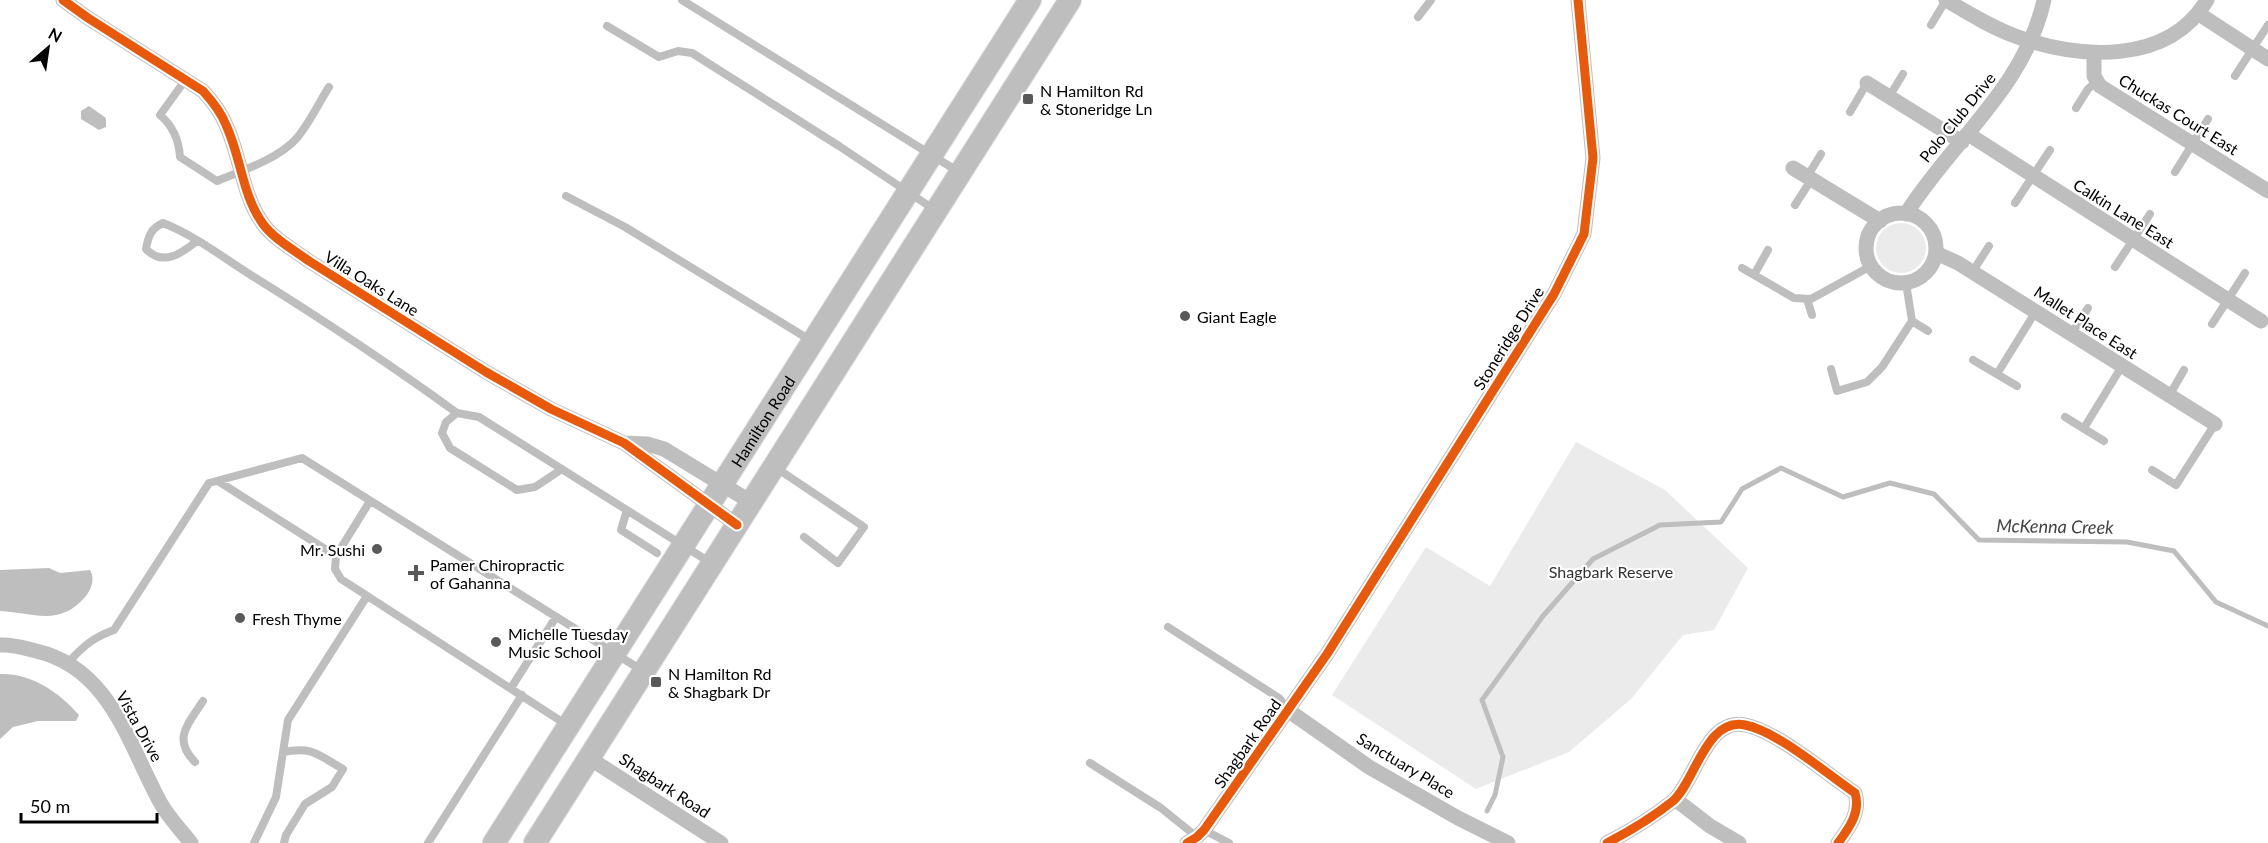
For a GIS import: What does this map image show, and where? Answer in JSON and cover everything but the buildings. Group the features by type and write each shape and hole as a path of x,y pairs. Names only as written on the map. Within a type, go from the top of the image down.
{"main road":[{"name":"Hamilton Road","path":"494,843 1030,0"},
{"name":"Hamilton Road","path":"535,843 1070,0"}],"street":[{"name":"Villa Oaks Lane","path":"63,0 87,18 203,91 217,106 227,126 251,205 264,226 301,255 486,372 551,409 624,443 737,525"},
{"name":"Stoneridge Drive","path":"1327,654 1554,294 1584,234 1593,158 1578,0"},
{"path":"1946,0 1998,29 2031,41 2062,49 2094,53 2148,46 2185,27 2199,14 2207,0"},
{"name":"Polo Club Drive","path":"1906,214 1920,191 2008,82 2031,41 2044,0"},
{"path":"2199,14 2268,58"},
{"name":"Chuckas Court East","path":"2094,53 2094,76 2100,86 2268,191"},
{"name":"Calkin Lane East","path":"1867,83 2033,177 2261,321"},
{"path":"1793,168 1880,221"},
{"path":"1893,214 1906,214 1916,216 1933,232 1936,253 1931,267 1924,276 1906,283 1890,282 1880,276 1867,258 1868,236 1880,221 1893,214"},
{"name":"Mallet Place East","path":"1936,253 1972,272 2072,333 2215,424"},
{"name":"Villa Oaks Lane","path":"624,443 647,444 664,449 751,502"},
{"name":"Vista Drive","path":"0,645 52,655 69,662 90,678 110,704 162,805 190,843"},
{"name":"Shagbark Road","path":"1196,837 1289,711 1327,654"},
{"name":"Sanctuary Place","path":"1289,711 1369,767 1458,818 1508,843"},
{"path":"1607,843 1630,832 1675,799 1709,743 1730,726 1743,724 1762,730 1776,738 1855,793 1856,813 1838,843"},
{"name":"Shagbark Road","path":"589,758 721,843"},
{"path":"1675,799 1710,826 1739,843"}],"lane":[{"path":"682,0 960,173"},
{"path":"1418,18 1431,0"},
{"path":"1931,25 1946,0"},
{"path":"2235,76 2268,25"},
{"path":"607,26 659,57 678,51 692,53 936,211"},
{"path":"1889,97 1903,74"},
{"path":"186,79 160,115 176,137 180,157 217,181 286,148 295,140 329,87"},
{"path":"2076,108 2088,89 2097,81"},
{"path":"1850,111 1867,83"},
{"path":"2175,172 2208,119"},
{"path":"2014,203 2050,150"},
{"path":"1795,206 1821,154"},
{"path":"566,196 625,227 814,342"},
{"path":"2115,267 2150,214"},
{"path":"197,241 172,257 159,257 146,249 152,231 163,223 197,241 380,357 457,412 479,417 712,563"},
{"path":"1972,272 1989,246"},
{"path":"1754,275 1768,250"},
{"path":"1742,268 1794,298 1811,299 1871,266"},
{"path":"2211,324 2245,273"},
{"path":"1831,369 1837,391 1867,382 1882,367 1911,321 1906,283"},
{"path":"1807,299 1812,315"},
{"path":"2072,333 2088,308"},
{"path":"1997,374 2036,311"},
{"path":"1911,321 1928,331"},
{"path":"1973,360 2017,386"},
{"path":"2084,428 2122,366"},
{"path":"2169,396 2184,370"},
{"path":"457,412 446,422 442,433 450,448 517,489 535,487 562,469"},
{"path":"2065,417 2104,441"},
{"path":"2152,470 2176,485 2215,424"},
{"path":"69,662 91,640 114,630 209,483 302,458 644,672"},
{"path":"774,466 864,527 838,564 804,537"},
{"path":"218,481 336,556"},
{"path":"370,501 336,556 335,568 341,579 568,726"},
{"path":"627,510 621,530 657,553"},
{"path":"254,843 276,796 288,720 367,596"},
{"path":"511,688 556,617"},
{"path":"1168,627 1279,698 1289,711"},
{"path":"428,843 522,695"},
{"path":"195,762 186,753 182,742 186,728 203,701"},
{"path":"283,752 299,749 310,750 343,769 332,787 305,804 286,835 284,843"},
{"path":"1090,763 1156,804 1196,837 1229,843"}],"green space":[{"path":"1896,223 1906,223 1919,230 1926,243 1926,253 1919,266 1906,273 1896,273 1887,269 1880,262 1876,253 1876,243 1880,234 1887,227"},
{"name":"Shagbark Reserve","path":"1576,442 1665,490 1748,568 1714,630 1683,635 1631,699 1569,752 1476,789 1332,695 1426,547 1490,586"}],"shaded area":[{"path":"89,106 106,118 106,127 99,130 81,119 81,111"},
{"path":"49,568 60,573 90,570 92,583 90,590 76,606 57,615 0,611 0,570"},
{"path":"0,674 23,677 44,685 79,715 76,721 38,721 13,727 0,739"}],"waterway":[{"name":"McKenna Creek","path":"1487,811 1495,795 1503,757 1482,700 1543,616 1593,559 1660,525 1721,522 1742,489 1781,468 1843,497 1890,483 1934,494 1979,540 2127,542 2174,551 2216,602 2268,626"}],"cycle path":[{"path":"63,0 203,91 224,120 256,213 278,239 309,261 486,372 551,409 624,443 737,525"},
{"path":"1187,843 1204,830 1327,654 1554,294 1584,234 1593,158 1578,0"},
{"path":"1607,843 1641,824 1673,801 1681,792 1711,741 1720,731 1732,725 1745,725 1772,735 1855,793 1855,813 1850,826 1838,843"}],"place":[{"name":"N Hamilton Rd & Stoneridge Ln","path":"1028,99"},
{"name":"Giant Eagle","path":"1185,316"},
{"name":"Mr. Sushi","path":"377,549"},
{"name":"Pamer Chiropractic of Gahanna","path":"416,573"},
{"name":"Fresh Thyme","path":"240,618"},
{"name":"Michelle Tuesday Music School","path":"496,642"},
{"name":"N Hamilton Rd & Shagbark Dr","path":"656,682"}]}
